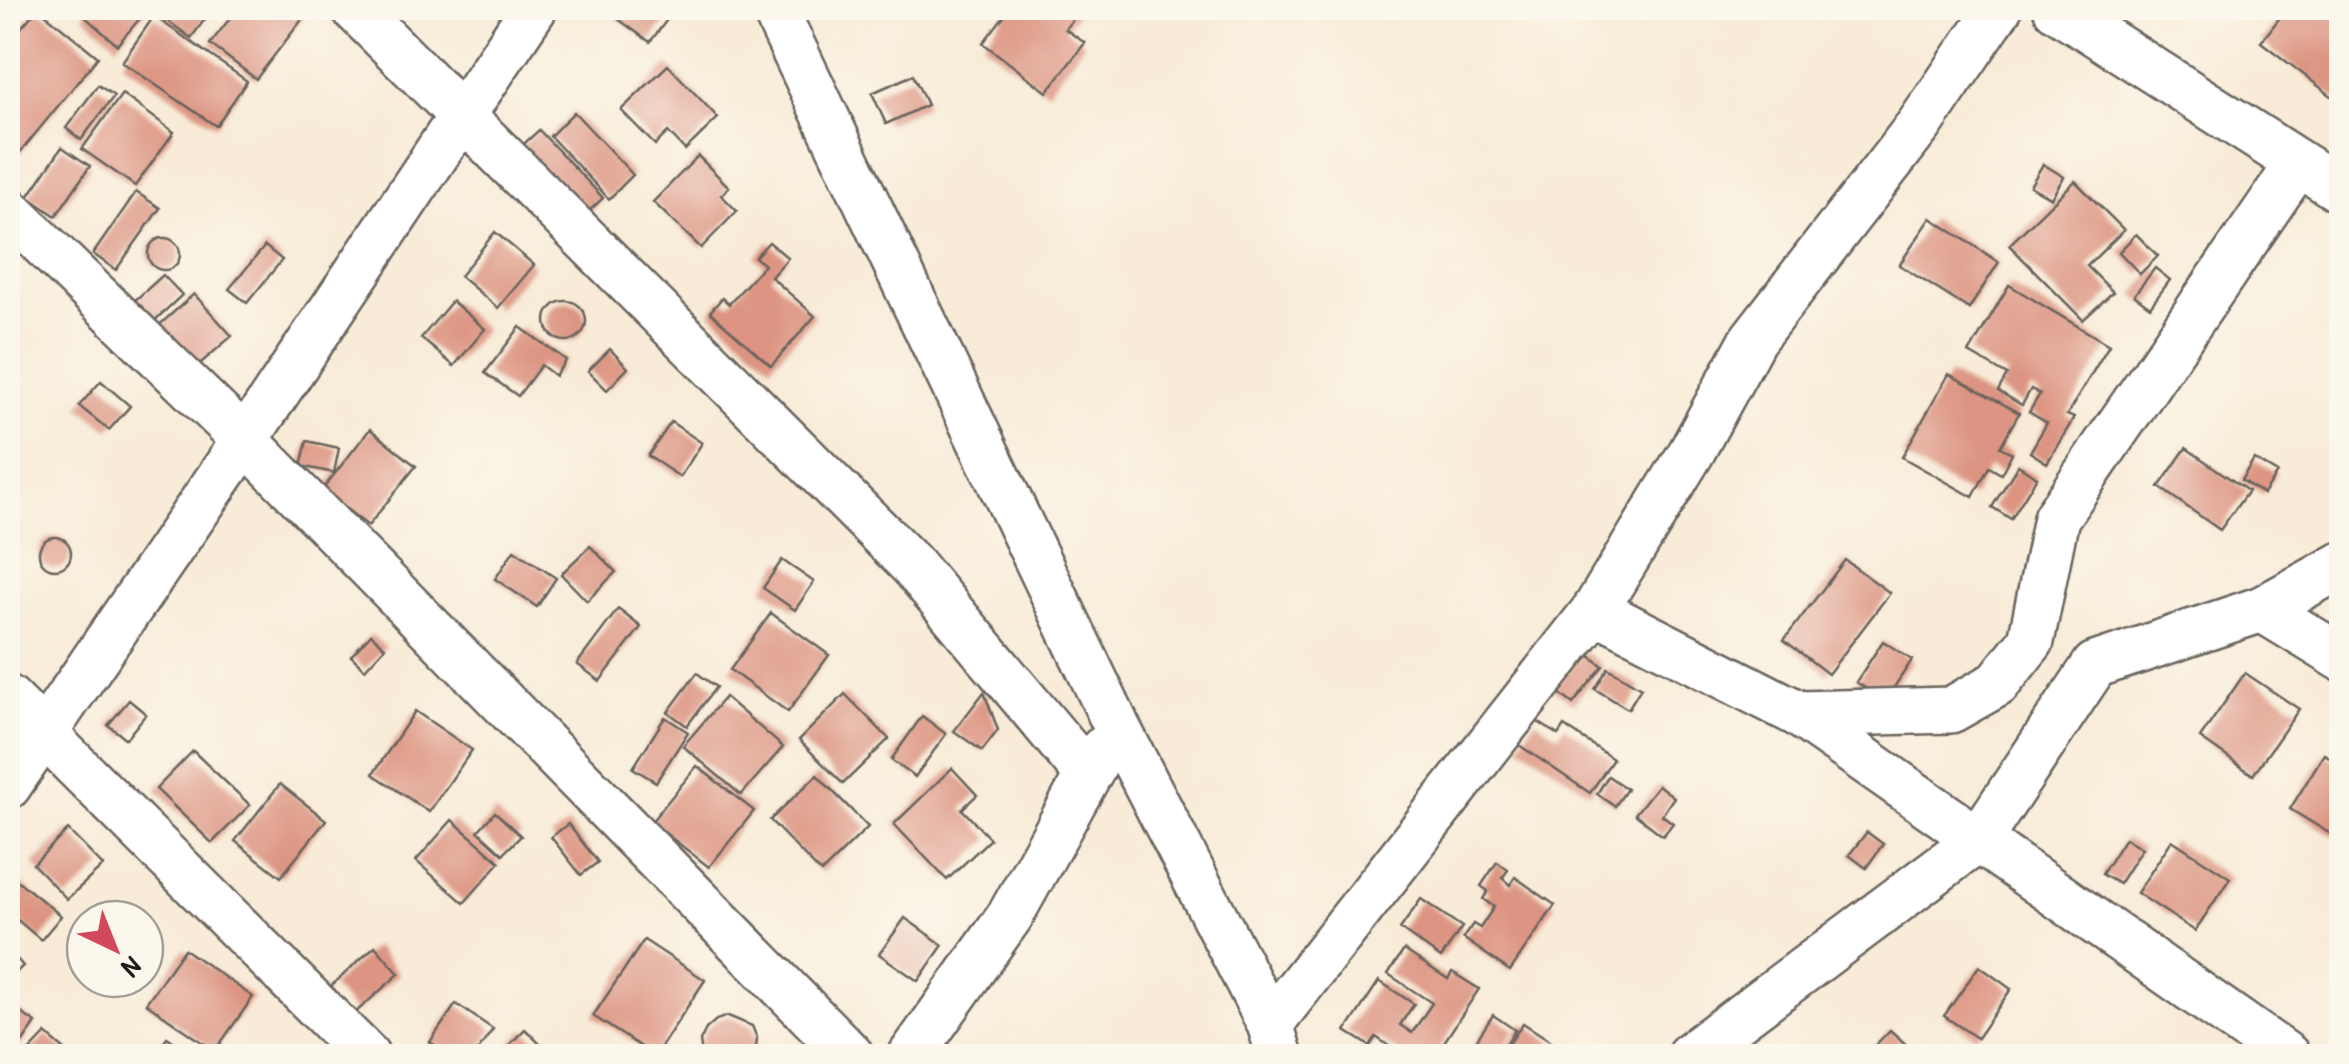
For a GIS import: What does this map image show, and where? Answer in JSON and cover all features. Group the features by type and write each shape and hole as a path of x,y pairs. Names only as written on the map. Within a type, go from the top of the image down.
{"street":[{"path":"354,8 912,565 1087,774"},
{"path":"8,786 534,8"},
{"path":"774,8 1116,727 1275,1040 1595,610 1753,339 1920,124 1998,8"},
{"path":"2056,8 2342,190"},
{"path":"1799,714 1951,710 1997,684 2032,641 2056,518 2298,164"},
{"path":"8,210 245,440 851,1056"},
{"path":"1689,1056 1979,839 2095,665 2262,610 2342,565"},
{"path":"1595,610 1799,714 2287,1056"},
{"path":"2262,610 2342,658"},
{"path":"8,698 367,1056"},
{"path":"911,1056 1010,916 1116,727"}],"building":[{"path":"38,8 98,57 18,155 8,146 8,43"},
{"path":"90,8 149,8 117,45 83,15"},
{"path":"167,8 213,8 191,38 161,16"},
{"path":"238,8 311,8 256,79 210,44"},
{"path":"620,8 676,8 650,42 614,16"},
{"path":"1010,8 1082,8 1065,29 1085,43 1047,92 983,43"},
{"path":"2287,8 2342,8 2342,104 2261,42"},
{"path":"154,16 247,81 216,126 122,62"},
{"path":"668,65 718,118 685,150 668,132 655,145 621,110"},
{"path":"913,75 927,105 886,124 872,93"},
{"path":"98,85 114,96 81,140 66,128"},
{"path":"122,94 174,132 135,186 82,149"},
{"path":"574,112 633,175 609,199 550,136"},
{"path":"539,130 603,198 580,220 516,151"},
{"path":"62,147 90,166 56,216 28,197"},
{"path":"698,156 729,187 721,195 737,211 701,248 653,202"},
{"path":"2043,164 2064,177 2051,198 2030,186"},
{"path":"2075,181 2124,230 2087,266 2113,292 2083,320 2009,245"},
{"path":"136,192 160,208 116,270 93,254"},
{"path":"1931,218 1999,262 1969,309 1899,265"},
{"path":"495,232 534,265 498,308 460,276"},
{"path":"2136,234 2158,256 2140,274 2119,252"},
{"path":"164,238 175,243 180,254 175,265 164,270 153,265 148,254 153,243"},
{"path":"769,242 788,258 771,277 815,316 771,366 710,312 722,298 729,304 764,265 755,257"},
{"path":"265,246 282,260 247,303 229,289"},
{"path":"2155,268 2170,280 2150,307 2134,295"},
{"path":"163,275 182,295 151,324 132,303"},
{"path":"2009,285 2109,345 2067,415 2074,418 2047,463 2030,452 2047,423 2029,412 2040,394 2031,389 2022,405 1998,391 2007,375 1969,353"},
{"path":"194,294 232,336 194,369 157,327"},
{"path":"452,301 485,329 454,366 421,338"},
{"path":"566,301 580,307 586,321 580,335 566,341 552,335 546,321 552,307"},
{"path":"520,327 566,360 555,376 541,365 518,396 485,373"},
{"path":"610,349 628,368 607,390 588,371"},
{"path":"1949,374 2019,413 2000,447 2012,453 2001,474 1989,467 1973,497 1902,457"},
{"path":"101,381 130,406 109,430 79,406"},
{"path":"671,422 702,443 680,477 648,456"},
{"path":"370,429 416,466 368,526 322,490"},
{"path":"307,441 339,448 334,473 301,466"},
{"path":"2186,448 2248,491 2220,530 2159,487"},
{"path":"2254,459 2277,473 2263,494 2241,480"},
{"path":"2018,465 2037,477 2011,519 1992,507"},
{"path":"55,537 66,542 71,553 66,564 55,569 44,564 39,553 44,542"},
{"path":"590,546 616,572 587,601 561,574"},
{"path":"514,550 556,578 537,607 495,579"},
{"path":"782,560 814,582 795,610 763,588"},
{"path":"1845,560 1890,593 1828,674 1784,640"},
{"path":"618,609 641,627 600,681 577,664"},
{"path":"771,613 829,655 788,712 730,670"},
{"path":"371,634 385,647 365,669 351,656"},
{"path":"1883,641 1912,660 1885,701 1856,682"},
{"path":"1584,651 1603,666 1573,704 1554,689"},
{"path":"1608,668 1641,688 1628,709 1595,689"},
{"path":"697,673 716,687 687,726 668,712"},
{"path":"2245,673 2299,709 2253,775 2200,738"},
{"path":"984,692 998,730 982,751 954,731"},
{"path":"845,694 889,739 843,784 799,740"},
{"path":"725,697 783,747 741,795 683,746"},
{"path":"129,700 146,714 126,739 108,725"},
{"path":"415,711 472,750 429,812 373,774"},
{"path":"922,716 946,734 915,777 891,760"},
{"path":"665,717 688,732 656,782 633,768"},
{"path":"1535,720 1558,735 1564,726 1613,759 1590,793 1519,745"},
{"path":"193,751 250,805 212,843 156,789"},
{"path":"2324,754 2342,764 2342,841 2290,809"},
{"path":"697,766 754,811 709,867 651,822"},
{"path":"952,768 977,795 962,809 990,839 947,880 894,824"},
{"path":"817,775 868,827 821,873 770,820"},
{"path":"1608,776 1627,789 1615,806 1597,794"},
{"path":"280,784 326,820 281,877 235,841"},
{"path":"1658,785 1674,797 1662,815 1673,823 1663,836 1635,814"},
{"path":"495,812 521,836 503,854 478,831"},
{"path":"452,820 500,862 464,903 416,861"},
{"path":"568,824 598,862 581,875 551,837"},
{"path":"68,830 103,866 67,899 33,864"},
{"path":"1867,832 1883,844 1866,868 1849,855"},
{"path":"2125,838 2142,848 2119,884 2102,874"},
{"path":"2172,840 2230,878 2195,931 2137,893"},
{"path":"1497,862 1508,870 1502,878 1510,885 1515,877 1555,905 1510,971 1463,938 1473,924 1480,928 1494,907 1483,899 1488,891 1481,886"},
{"path":"13,877 61,916 41,940 8,912 8,883"},
{"path":"1421,899 1462,927 1441,958 1400,929"},
{"path":"905,918 943,945 918,981 879,954"},
{"path":"644,940 705,980 655,1056 593,1016"},
{"path":"375,946 399,974 355,1013 331,986"},
{"path":"8,949 23,966 8,980"},
{"path":"184,949 253,997 215,1051 146,1003 149,999 165,999 165,976"},
{"path":"1404,950 1448,979 1452,972 1479,989 1435,1056 1397,1056 1399,1053 1376,1037 1370,1046 1346,1031 1379,981 1414,1004 1400,1025 1412,1033 1432,1003 1388,974"},
{"path":"1979,966 2011,989 1977,1038 1944,1016"},
{"path":"8,1004 36,1023 13,1056 8,1056"},
{"path":"456,1004 493,1029 474,1056 451,1056 430,1042"},
{"path":"1493,1015 1515,1030 1498,1056 1466,1056"},
{"path":"728,1016 752,1026 757,1038 755,1056 702,1056 700,1041 706,1029"},
{"path":"1523,1023 1557,1045 1550,1056 1501,1056"},
{"path":"525,1029 552,1056 498,1056"},
{"path":"1890,1030 1919,1056 1865,1056"},
{"path":"46,1034 72,1056 25,1056"},
{"path":"167,1037 190,1052 187,1056 154,1056"}]}
